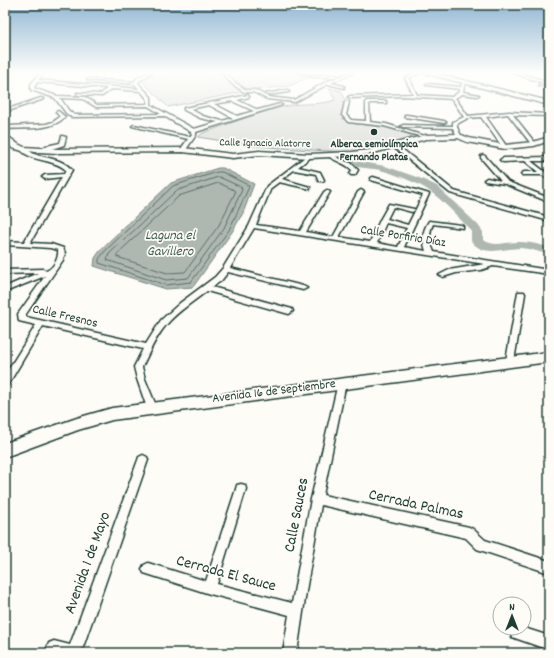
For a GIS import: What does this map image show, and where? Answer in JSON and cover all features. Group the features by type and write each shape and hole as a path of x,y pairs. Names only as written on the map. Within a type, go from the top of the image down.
{"street":[{"path":"5,111 27,104"},
{"path":"62,104 63,107 73,116 163,114"},
{"path":"93,104 96,106 149,105 193,131 222,121 280,105"},
{"path":"222,121 202,117 186,109 210,104 237,118"},
{"path":"241,104 258,112"},
{"path":"347,104 344,115 350,121 384,126 426,137"},
{"path":"367,104 368,124"},
{"path":"457,104 467,117"},
{"path":"5,128 28,126 44,127 56,123 63,117 58,112"},
{"path":"509,114 534,144"},
{"path":"403,126 455,125 467,117 509,114 549,115"},
{"path":"407,116 455,125"},
{"path":"483,116 505,147"},
{"path":"455,125 459,136"},
{"path":"134,126 190,138"},
{"path":"183,150 190,138 194,135 193,131"},
{"path":"5,136 15,146 23,149 28,154 50,159 64,165 69,170 26,244"},
{"name":"Calle Ignacio Alatorre","path":"23,149 183,150 233,156 259,153 309,156 370,152 426,137 459,136 467,140 505,147 534,144 549,139"},
{"path":"43,150 48,146 58,146 62,144 64,137"},
{"path":"395,146 452,192 549,219"},
{"path":"330,155 339,161 354,167 355,170 353,174"},
{"path":"152,408 141,380 138,367 148,347 164,322 183,305 207,288 226,269 252,226 269,187 309,156"},
{"path":"483,157 506,183"},
{"path":"503,160 549,159"},
{"path":"527,160 549,178"},
{"path":"293,168 316,172 321,180"},
{"path":"524,174 549,173"},
{"path":"45,176 66,175"},
{"path":"373,179 426,194 400,249"},
{"path":"278,180 308,188"},
{"path":"487,180 506,183 549,200"},
{"path":"302,233 327,192"},
{"path":"336,238 361,192"},
{"path":"373,244 391,205 412,210"},
{"path":"383,220 410,227"},
{"path":"432,254 426,240 426,229 431,222 462,227"},
{"name":"Calle Porfirio Díaz","path":"252,226 549,272"},
{"name":"Calle Fresnos","path":"5,243 51,246 60,249 62,253 60,260 21,317 22,319 148,347"},
{"path":"444,275 450,272 484,269 493,263"},
{"path":"226,269 303,288"},
{"path":"5,272 52,271"},
{"path":"5,290 52,271"},
{"path":"207,288 289,311"},
{"path":"510,361 521,294"},
{"path":"5,383 40,324"},
{"name":"Avenida 16 de Septiembre","path":"5,450 77,424 112,414 549,357"},
{"name":"Calle Sauces","path":"290,653 296,610 316,499 342,383"},
{"name":"Avenida 1 de Mayo","path":"52,653 54,648 74,653 143,460"},
{"path":"210,588 241,488"},
{"name":"Cerrada Palmas","path":"316,499 469,533 481,545 549,567"},
{"name":"Cerrada El Sauce","path":"148,569 210,588 296,610"},
{"path":"529,636 549,643"}],"shaded area":[{"path":"165,104 184,104 168,107"},
{"path":"347,104 343,118 349,123 392,128 424,137 393,146 356,153 254,146 198,137 203,133 270,110 292,105"}],"water":[{"name":"Laguna el Gavillero","path":"218,168 223,168 254,184 243,213 232,232 193,287 166,289 94,266 95,258 102,248 171,183"}],"waterway":[{"path":"341,157 352,163 382,168 419,181 433,188 474,227 477,232 477,241 489,248 524,245 549,251"}],"place":[{"name":"Alberca semiolímpica Fernando Platas","path":"374,132"}]}
